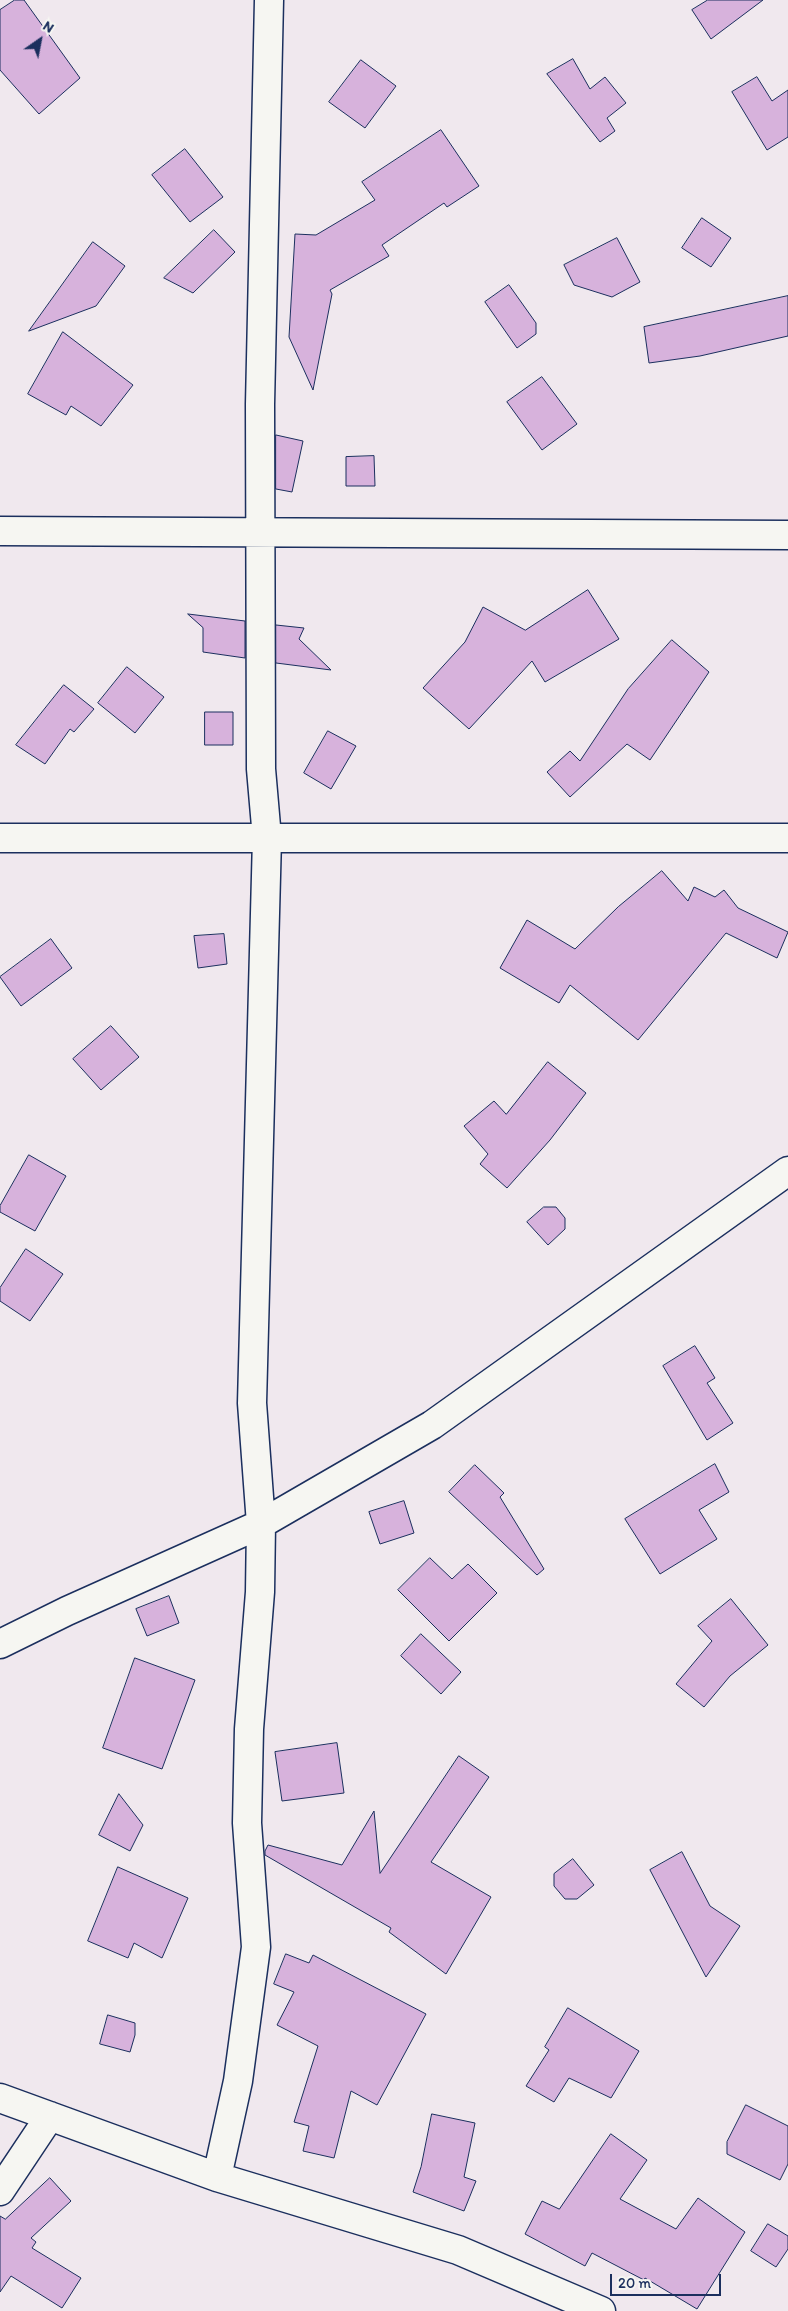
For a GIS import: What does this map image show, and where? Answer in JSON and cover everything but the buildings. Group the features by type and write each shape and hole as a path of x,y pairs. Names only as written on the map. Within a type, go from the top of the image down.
{"street":[{"path":"217,2177 238,2081 256,1947 247,1823 249,1729 260,1592 261,1524 252,1403 267,838 261,769 260,404 269,0"},
{"path":"0,531 788,534"},
{"path":"0,838 788,838"},
{"path":"0,1644 67,1611 261,1524 432,1425 788,1171"},
{"path":"0,2098 217,2177 458,2250 601,2311"},
{"path":"0,2191 50,2116"}]}
